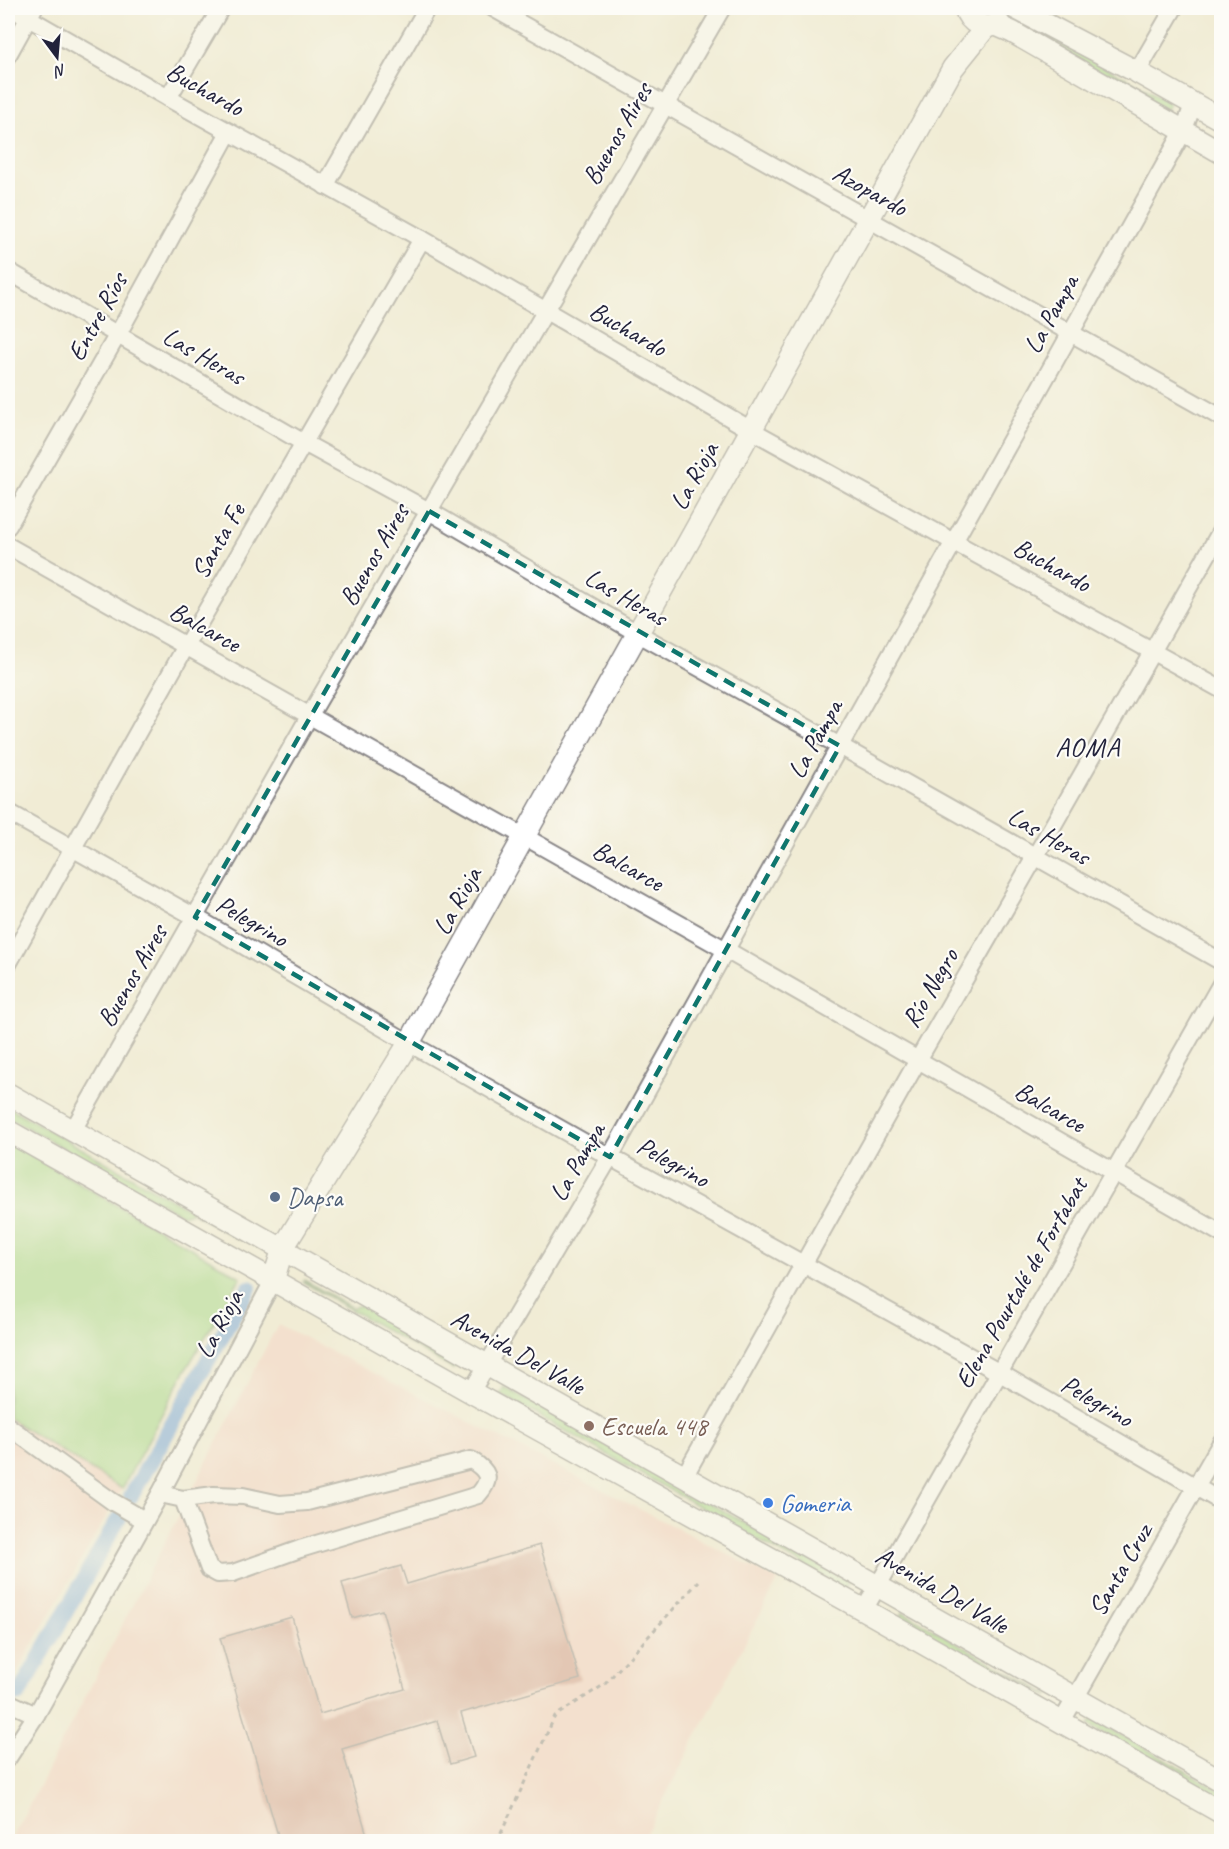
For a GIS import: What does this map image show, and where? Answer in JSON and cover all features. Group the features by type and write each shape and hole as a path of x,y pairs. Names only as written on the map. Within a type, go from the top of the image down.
{"main road":[{"name":"La Rioja","path":"273,1281 283,1248 409,1043 953,68 960,37 974,16 1005,17 1008,8"},
{"path":"1014,8 1137,72 1221,120"},
{"path":"974,16 1012,32 1221,153"},
{"name":"Avenida Del Valle","path":"8,1094 283,1248 486,1366 685,1475 1221,1781"},
{"path":"8,1131 864,1610 1221,1814"}],"street":[{"name":"Buchardo","path":"11,8 31,12 168,98 422,239 751,430 1154,650 1221,690"},
{"path":"168,98 221,8"},
{"path":"325,186 427,8"},
{"name":"Azopardo","path":"493,8 1221,418"},
{"name":"Buenos Aires","path":"73,1130 544,311 722,8"},
{"path":"1137,72 1174,8"},
{"path":"8,55 31,12"},
{"name":"La Pampa","path":"471,1392 610,1157 726,950 1183,132 1192,105"},
{"name":"Entre Ríos","path":"8,526 230,132"},
{"name":"Santa Fe","path":"8,964 186,646 422,239"},
{"name":"Las Heras","path":"8,271 304,444 429,511 637,633 1221,962"},
{"name":"Río Negro","path":"685,1475 918,1060 1221,529"},
{"name":"Balcarce","path":"8,546 726,950 1221,1234"},
{"name":"Pelegrino","path":"8,812 195,917 409,1043 610,1157 1000,1373 1221,1502"},
{"name":"Elena Pourtalé de Fortabat","path":"864,1610 1221,982"},
{"name":"La Rioja","path":"8,1758 36,1715 160,1494 273,1281"},
{"path":"8,1426 113,1502 144,1520"},
{"name":"Santa Cruz","path":"1061,1723 1221,1441"},
{"path":"160,1494 183,1499 214,1495 243,1496 280,1504 307,1502 471,1460 483,1468 488,1478 487,1486 478,1495 232,1573 218,1574 209,1569 183,1499"},
{"path":"8,1702 36,1715"}],"path":[{"path":"497,1842 555,1716 605,1684 699,1581"}],"highlighted area":[{"path":"429,511 840,746 610,1157 195,917"}],"shaded area":[{"path":"8,1142 241,1277 185,1371 122,1489 8,1688"},
{"path":"278,1324 778,1580 642,1841 10,1842"}],"green space":[{"path":"1017,17 1170,103 1166,110 1013,24"},
{"path":"8,1107 240,1238 239,1240 192,1212 182,1215 8,1117"},
{"path":"8,1142 241,1277 185,1371 122,1489 8,1418"},
{"path":"304,1280 352,1308 361,1305 458,1362 453,1369 303,1282"},
{"path":"504,1387 849,1582 845,1589 500,1394"},
{"path":"903,1612 1049,1695 1000,1669 991,1672 899,1620"},
{"path":"1093,1719 1221,1791 1221,1800 1089,1725"}],"building":[{"path":"540,1545 580,1679 461,1713 474,1757 450,1764 437,1721 342,1749 369,1842 280,1842 220,1638 292,1617 320,1714 405,1689 382,1610 352,1618 342,1583 401,1566 407,1584"}],"waterway":[{"path":"131,1496 249,1288"},
{"path":"19,1694 119,1518"}],"place":[{"name":"Dapsa","path":"275,1197"},
{"name":"Escuela 448","path":"589,1426"},
{"name":"Gomeria","path":"768,1503"}],"district":[{"name":"AOMA","path":"1088,747"}]}
